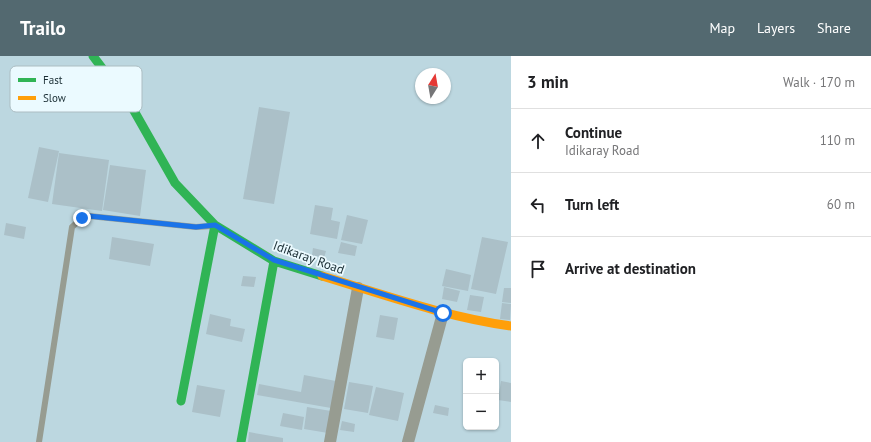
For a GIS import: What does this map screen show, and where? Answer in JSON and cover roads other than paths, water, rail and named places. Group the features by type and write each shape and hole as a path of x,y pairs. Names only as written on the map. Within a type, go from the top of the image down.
{"street":[{"name":"Idikaray Road","path":"93,56 101,66"},
{"name":"Idikaray Road","path":"135,112 175,183 215,225 274,260 358,288 443,313 474,321 511,326"},
{"path":"181,401 215,225"},
{"path":"241,442 274,260"},
{"path":"330,442 358,288"},
{"path":"408,442 443,313"}],"lane":[{"path":"39,442 72,227 82,218 89,216 196,227 215,225"}]}
